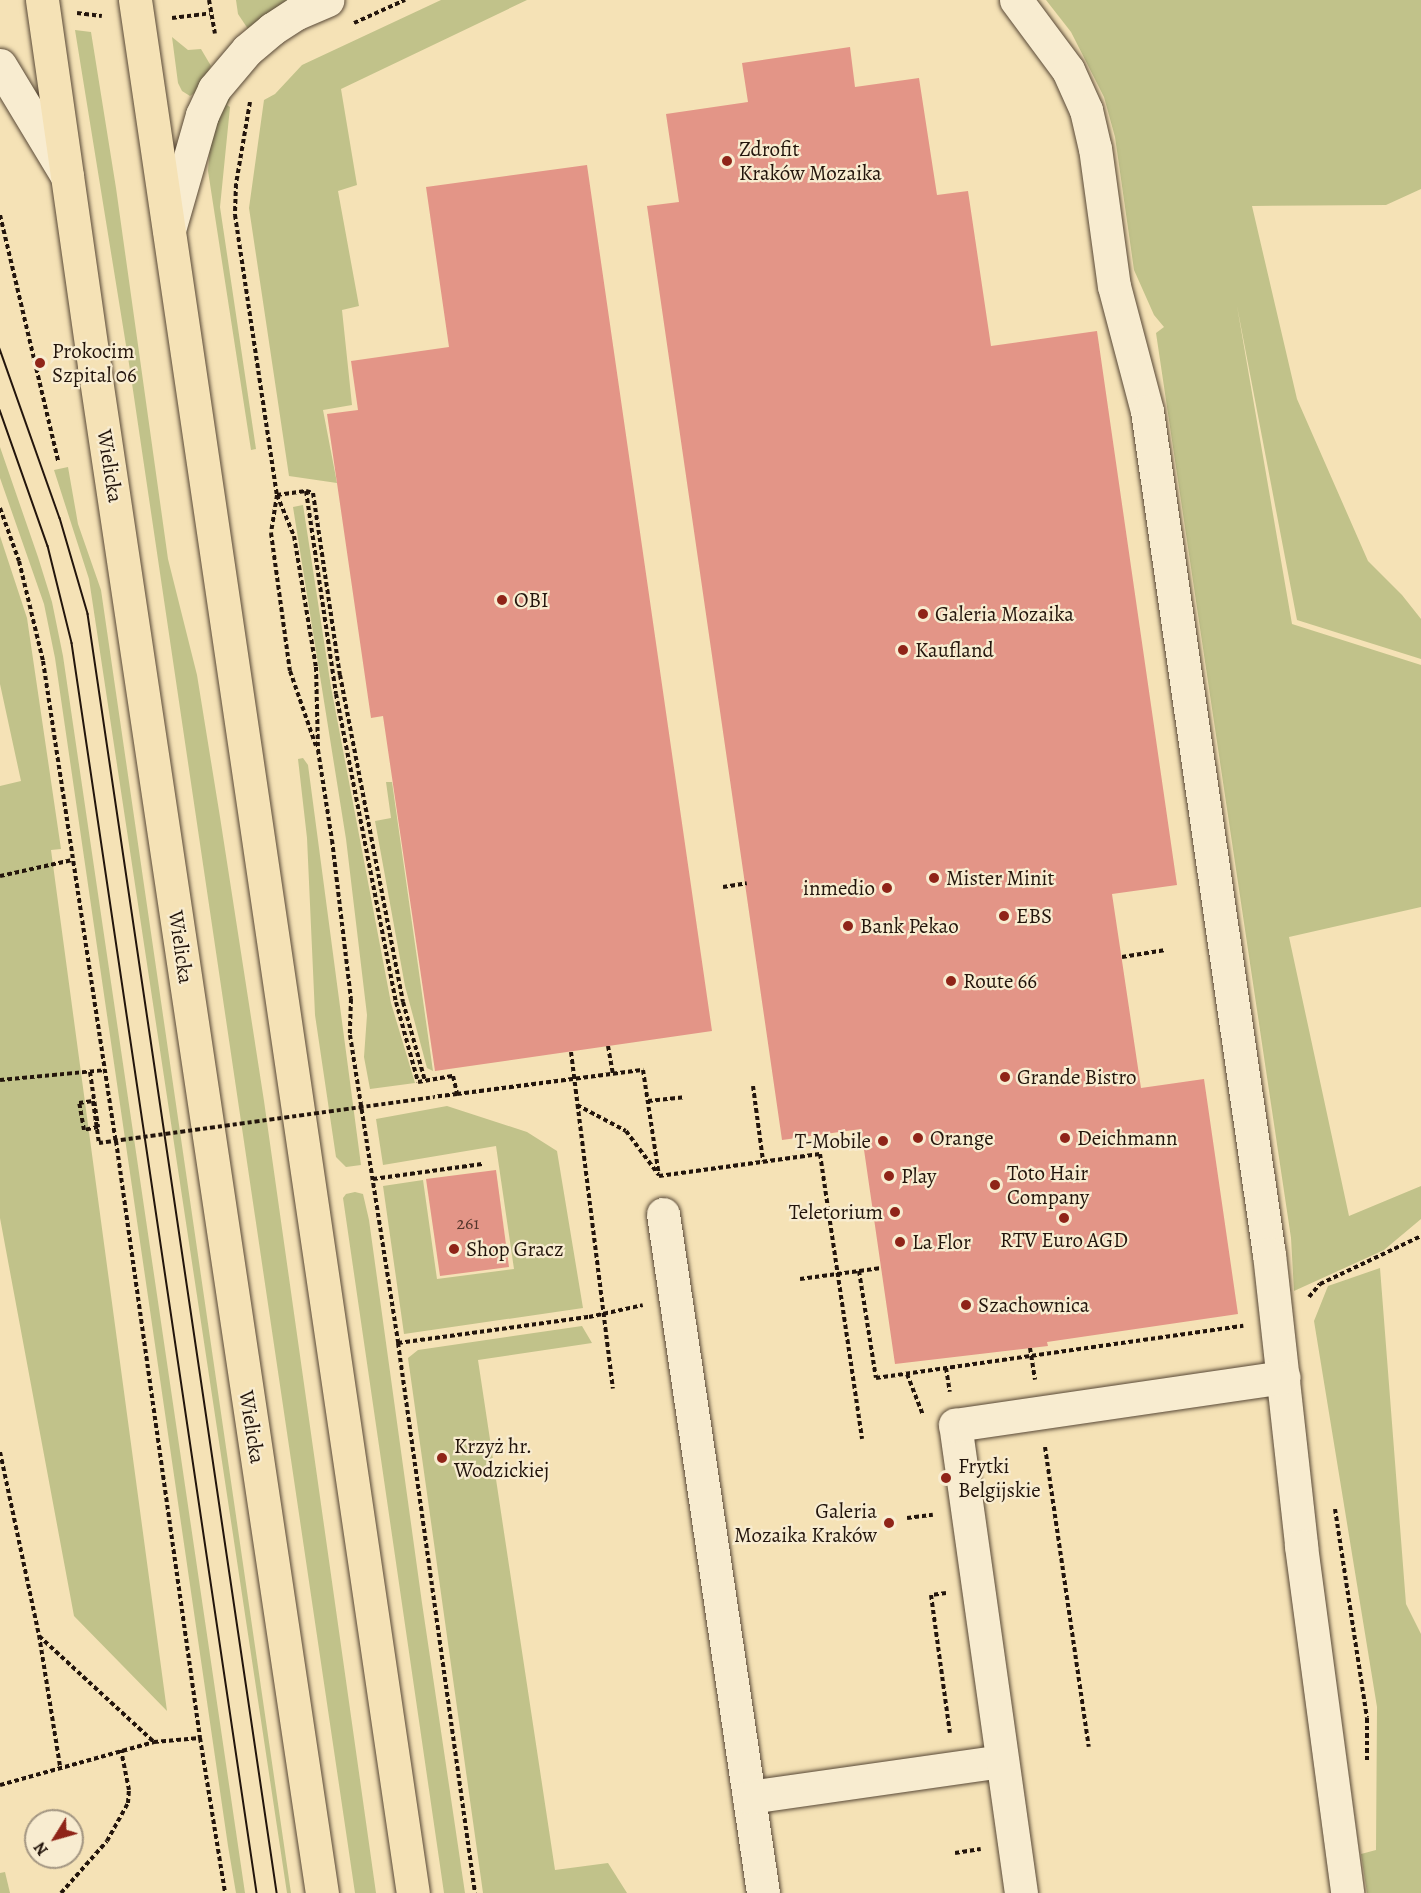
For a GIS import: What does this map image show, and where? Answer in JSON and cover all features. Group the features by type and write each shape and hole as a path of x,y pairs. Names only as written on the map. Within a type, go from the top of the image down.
{"main road":[{"name":"Wielicka","path":"42,0 322,1893"},
{"path":"135,0 413,1893"}],"street":[{"path":"169,230 202,115 214,89 247,50 272,29 297,13 327,0"},
{"path":"1016,0 1068,70 1086,110 1095,148 1114,286 1147,411 1276,1313 1302,1558 1347,1893"},
{"path":"0,65 67,176"},
{"path":"663,1214 763,1893"},
{"path":"1021,1893 955,1425 1284,1377"},
{"path":"749,1797 1001,1761"}],"path":[{"path":"209,0 216,36"},
{"path":"169,18 210,13"},
{"path":"250,99 236,184 235,215 277,495 294,536 316,667 318,750 332,840 351,999 350,1035 398,1343 475,1893"},
{"path":"0,215 58,460"},
{"path":"306,491 336,694 396,1002 418,1082 453,1076 457,1094"},
{"path":"277,495 313,492 340,675 403,1002 425,1080"},
{"path":"277,495 271,533 290,671 318,750"},
{"path":"0,508 19,561 35,621 105,1070 200,1738 225,1893"},
{"path":"0,876 72,860"},
{"path":"723,887 747,883"},
{"path":"1122,957 1165,950"},
{"path":"608,1046 613,1074"},
{"path":"571,1052 613,1388"},
{"path":"0,1080 105,1070"},
{"path":"90,1072 98,1127 84,1130 79,1103 93,1101 96,1122 99,1143 643,1070 663,1214"},
{"path":"753,1086 763,1161"},
{"path":"648,1101 684,1096"},
{"path":"576,1104 626,1131 659,1176"},
{"path":"659,1176 820,1154 862,1439"},
{"path":"373,1179 482,1164"},
{"path":"860,1271 876,1378 1245,1325 1303,1304 1320,1284 1421,1236"},
{"path":"800,1279 881,1268"},
{"path":"398,1343 603,1314 675,1298"},
{"path":"1030,1348 1089,1747"},
{"path":"0,1452 39,1635 60,1766"},
{"path":"908,1518 941,1514"},
{"path":"950,1737 931,1595 952,1592"},
{"path":"39,1635 154,1742"},
{"path":"0,1785 60,1766 154,1742 200,1738"},
{"path":"61,1893 107,1841 128,1803 129,1790 121,1750"},
{"path":"955,1853 989,1847"}],"green space":[{"path":"236,0 295,0 248,29 238,14"},
{"path":"441,0 527,0 341,89 357,185 338,191 359,306 342,310 352,405 323,410 337,483 289,476 249,208 264,100 275,94 302,65"},
{"path":"1046,0 1421,0 1421,189 1386,205 1252,206 1297,399 1368,561 1402,595 1421,619 1421,659 1297,620 1237,306 1292,624 1421,665 1421,907 1289,937 1349,1216 1421,1186 1421,1219 1384,1250 1294,1291 1291,1238 1156,333 1164,327 1154,315 1134,270 1115,137 1104,97 1071,32"},
{"path":"75,30 91,32 116,188 168,559 197,675 220,817 264,1101 376,1893 355,1893 130,370"},
{"path":"172,37 188,50 201,49 211,66 196,92 190,96 182,91 178,83"},
{"path":"228,94 230,99 227,105 230,107 220,207 256,449 251,450 208,171 211,133"},
{"path":"0,447 52,602 63,656 245,1893 236,1893 228,1846 55,658 44,604 0,478"},
{"path":"68,467 78,524 101,590 291,1893 287,1893 89,579 54,470"},
{"path":"303,505 331,687 391,1003 415,1083 370,1089 364,1057 367,1015 346,839 293,507"},
{"path":"0,536 27,618 61,849 51,850 167,1711 74,1616 0,1218 0,786 21,781 0,684"},
{"path":"303,758 308,765 361,1165 346,1167 336,1157 315,1015 307,838 298,759"},
{"path":"386,782 392,782 433,1071 427,1068 405,986 375,821 391,818"},
{"path":"447,1106 527,1132 557,1151 583,1308 404,1334 383,1186 423,1180 437,1279 514,1269 496,1146 383,1165 376,1119"},
{"path":"355,1192 363,1194 369,1220 465,1893 444,1893 343,1198 346,1194"},
{"path":"1380,1268 1406,1604 1421,1634 1421,1893 1367,1893 1361,1854 1376,1850 1377,1707 1314,1321 1328,1286"},
{"path":"582,1326 592,1343 478,1360 555,1870 608,1863 627,1893 483,1893 408,1358 418,1350"},
{"path":"5,1872 10,1893 0,1893 0,1873"}],"building":[{"name":"Galeria Mozaika","path":"850,47 855,87 919,78 937,195 968,191 991,346 1097,331 1177,885 1112,894 1141,1088 1204,1079 1238,1314 1047,1342 1048,1346 895,1364 861,1129 782,1140 647,206 679,202 666,114 748,102 742,63"},
{"name":"OBI","path":"587,165 712,1031 435,1071 383,716 371,718 327,414 358,410 351,361 449,347 426,187"},
{"path":"496,1170 509,1267 440,1276 426,1179"}],"tram line":[{"path":"0,349 60,518 88,614 277,1893"},
{"path":"0,410 48,546 72,643 257,1893"}],"place":[{"name":"Zdrofit Kraków Mozaika","path":"727,161"},
{"name":"Prokocim Szpital 06","path":"40,363"},
{"name":"OBI","path":"502,600"},
{"name":"Galeria Mozaika","path":"923,614"},
{"name":"Kaufland","path":"903,650"},
{"name":"Mister Minit","path":"934,878"},
{"name":"inmedio","path":"887,888"},
{"name":"EBS","path":"1004,916"},
{"name":"Bank Pekao","path":"848,926"},
{"name":"Route 66","path":"951,981"},
{"name":"Grande Bistro","path":"1005,1077"},
{"name":"Orange","path":"918,1138"},
{"name":"Deichmann","path":"1065,1138"},
{"name":"T-Mobile","path":"883,1141"},
{"name":"Play","path":"889,1176"},
{"name":"Toto Hair Company","path":"995,1185"},
{"name":"Teletorium","path":"895,1212"},
{"name":"RTV Euro AGD","path":"1064,1218"},
{"name":"La Flor","path":"900,1242"},
{"name":"Shop Gracz","path":"454,1249"},
{"name":"Szachownica","path":"966,1305"},
{"name":"Krzyż hr. Wodzickiej","path":"442,1458"},
{"name":"Frytki Belgijskie","path":"946,1478"},
{"name":"Galeria Mozaika Kraków","path":"889,1523"}]}
